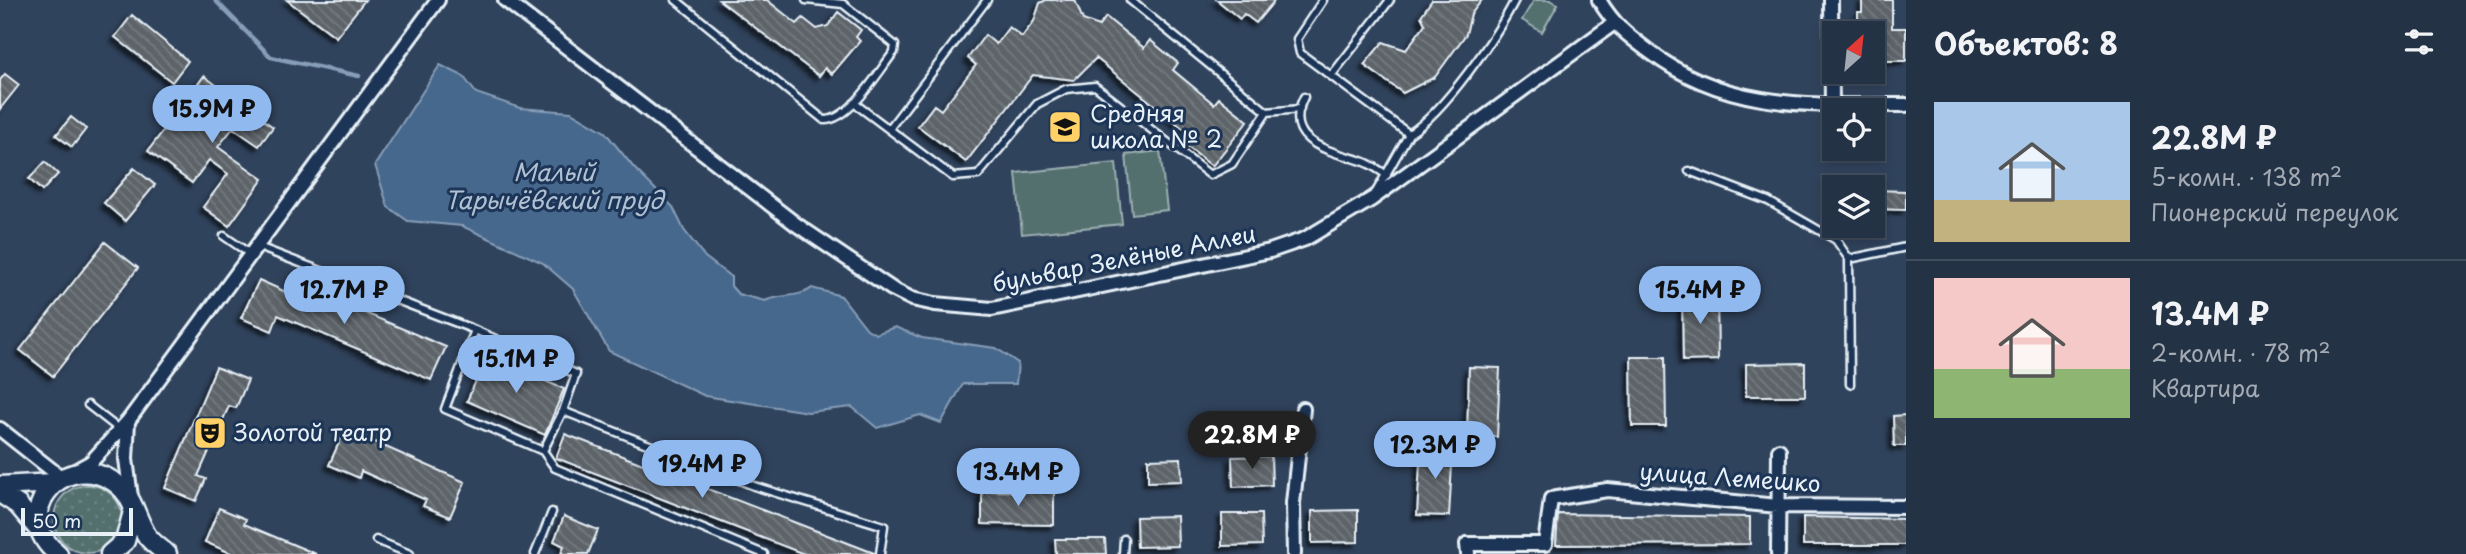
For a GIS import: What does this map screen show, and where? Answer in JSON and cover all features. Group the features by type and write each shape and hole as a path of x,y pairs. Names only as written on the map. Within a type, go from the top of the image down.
{"main road":[{"path":"0,486 102,475 121,486 148,536 167,554"},
{"path":"44,542 40,504 62,479"},
{"path":"0,493 18,505 44,542 58,554"},
{"path":"110,554 125,541 133,504"}],"street":[{"path":"0,429 62,479 91,462 124,426 438,0"},
{"name":"бульвар Зелёные Аллеи","path":"505,0 797,225 892,289 923,302 992,309 1270,251 1305,239 1372,199 1613,24"},
{"path":"1599,0 1613,24 1696,82 1732,94 1790,103 1822,105"},
{"path":"1831,0 1832,98"},
{"path":"1885,105 1906,105"},
{"path":"1294,554 1293,503 1303,409"},
{"path":"124,426 133,504"},
{"path":"1778,554 1779,450"},
{"name":"улица Лемешко","path":"1468,554 1467,544 1545,544 1552,499 1607,490 1778,506 1906,507"}],"lane":[{"path":"676,0 824,120 840,117 855,103 894,52 895,45 844,4 806,0"},
{"path":"889,129 987,0"},
{"path":"1130,0 1267,112 1300,109"},
{"path":"1323,0 1299,34 1296,44 1300,53 1409,134"},
{"path":"1331,76 1390,0"},
{"path":"1372,199 1409,134 1427,121 1496,32 1515,0"},
{"path":"855,103 953,177 978,175 1037,104 1066,89 1096,86 1210,175 1232,164 1267,112"},
{"path":"1304,97 1300,109 1300,128 1320,148 1365,162 1387,174"},
{"path":"1689,171 1768,201 1836,240 1849,258 1850,384"},
{"path":"224,236 252,250 475,330 576,373 564,411 543,451"},
{"path":"1849,258 1906,247"},
{"path":"475,330 445,409 543,451 555,467 764,554"},
{"path":"88,405 124,426"},
{"path":"564,411 754,486 884,526 880,554"},
{"path":"535,554 552,512"},
{"path":"1123,554 1124,539"},
{"path":"376,540 410,554"}],"green space":[{"path":"1534,0 1550,0 1558,4 1542,32 1522,20"},
{"path":"1160,151 1167,210 1132,214 1126,155"},
{"path":"1116,163 1122,224 1022,234 1016,173"},
{"path":"88,485 101,488 112,495 119,506 122,519 119,532 112,543 101,550 88,553 75,550 64,543 57,532 54,519 57,506 64,495 75,488"}],"water":[{"name":"Малый Тарычёвский пруд","path":"440,65 463,76 476,93 520,108 571,112 605,132 634,168 673,207 684,230 705,257 731,277 731,286 738,294 765,301 802,293 812,288 841,296 867,329 876,334 895,327 922,338 996,348 1018,363 1016,384 963,384 941,423 920,415 877,428 852,407 808,412 705,396 609,351 573,289 543,263 462,226 408,221 388,207 375,165"}],"building":[{"path":"287,0 365,0 336,37"},
{"path":"719,0 767,0 797,24 803,18 817,29 828,26 838,12 861,30 856,37 860,41 832,74 825,68 819,76"},
{"path":"1046,0 1075,0 1083,20 1099,26 1106,17 1144,48 1150,40 1178,63 1173,70 1214,104 1219,98 1248,121 1212,166 1184,144 1191,135 1096,58 1074,80 1033,75 966,162 918,126 934,105 941,110 976,65 968,58 985,35 996,44 1009,27 1022,37 1034,21 1040,3"},
{"path":"1217,0 1275,0 1256,23 1244,14 1240,19"},
{"path":"1432,0 1482,0 1471,14 1466,34 1435,77 1403,93 1364,65 1383,42 1406,50 1425,24 1421,16"},
{"path":"1862,0 1892,0 1892,28 1906,28 1906,61 1885,61 1885,21 1858,21 1858,12 1862,12"},
{"path":"132,15 188,61 172,82 115,37"},
{"path":"5,74 19,85 0,109 0,80"},
{"path":"204,76 273,127 259,146 233,128 218,147 263,179 229,226 203,207 228,174 209,160 192,183 148,151"},
{"path":"71,117 86,129 72,147 56,135"},
{"path":"45,162 58,174 42,191 29,179"},
{"path":"134,168 155,185 125,221 104,203"},
{"path":"1885,190 1906,191 1906,210 1885,209"},
{"path":"105,242 138,268 53,376 20,350"},
{"path":"259,280 288,293 292,282 446,347 431,380 278,315 272,331 241,318"},
{"path":"1717,290 1718,360 1683,361 1682,291"},
{"path":"487,356 564,389 545,435 467,401"},
{"path":"1631,357 1665,357 1666,426 1632,426"},
{"path":"1805,363 1805,396 1746,396 1746,364"},
{"path":"216,367 248,380 236,408 229,406 198,476 206,479 196,501 165,488"},
{"path":"1469,367 1500,368 1497,437 1467,436"},
{"path":"1906,415 1906,446 1894,446 1893,416"},
{"path":"345,429 465,482 450,517 423,506 426,500 361,471 359,478 329,465"},
{"path":"565,434 874,553 804,554 556,458"},
{"path":"1421,446 1453,448 1449,516 1417,515"},
{"path":"1271,456 1272,485 1233,487 1232,457"},
{"path":"1181,458 1182,481 1148,482 1148,459"},
{"path":"982,491 1054,492 1054,525 982,524"},
{"path":"219,508 246,519 244,524 316,554 233,554 205,542"},
{"path":"1358,510 1358,542 1312,543 1312,511"},
{"path":"1222,514 1261,514 1262,545 1222,546"},
{"path":"1558,514 1750,517 1750,544 1556,545"},
{"path":"564,516 598,530 588,554 561,554 564,546 554,541"},
{"path":"1177,516 1178,546 1137,547 1136,517"},
{"path":"1803,517 1906,519 1906,545 1803,545"},
{"path":"1055,539 1105,539 1106,554 1056,554"}],"waterway":[{"path":"215,0 271,57 359,76"}],"place":[{"name":"Средняя школа № 2","path":"1065,127"},
{"name":"Золотой театр","path":"210,433"}]}
